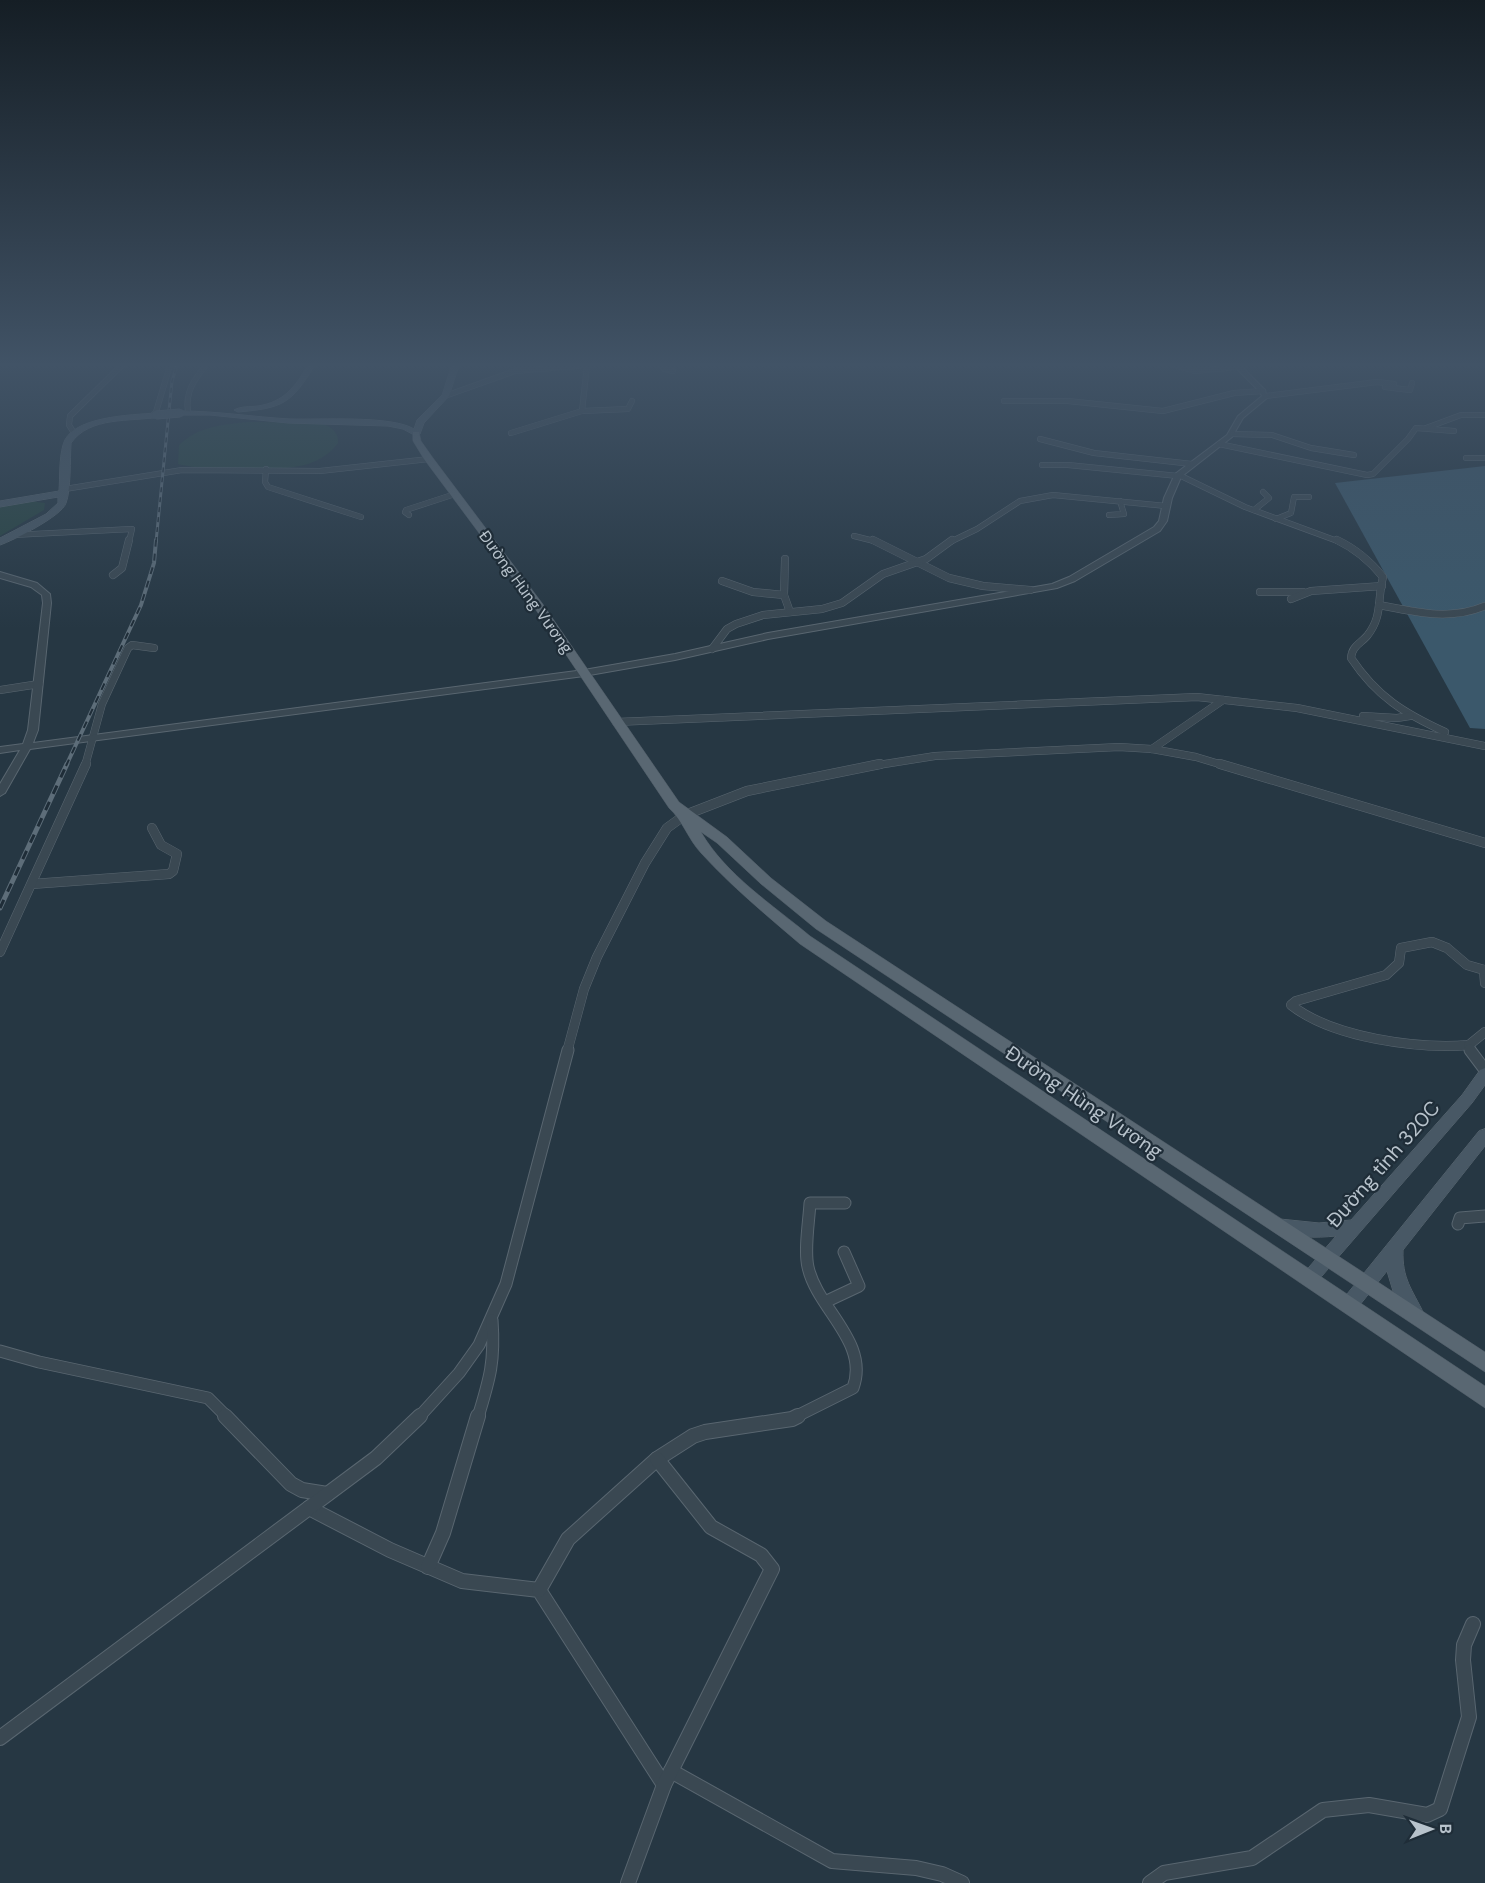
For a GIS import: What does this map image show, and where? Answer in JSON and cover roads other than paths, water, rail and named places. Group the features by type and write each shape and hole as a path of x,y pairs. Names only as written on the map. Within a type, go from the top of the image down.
{"main road":[{"path":"0,542 55,512 62,504 68,453"},
{"name":"Đường Hùng Vương","path":"425,453 538,605 646,766 674,805 685,815 722,840 766,881 821,925 1367,1283 1485,1363"},
{"path":"0,504 64,491"},
{"name":"Đường Hùng Vương","path":"685,815 703,847 738,884 805,940 1485,1398"},
{"name":"Đường tỉnh 320C","path":"1310,1279 1467,1100 1485,1072"},
{"path":"1349,1305 1485,1135"},
{"path":"1279,1226 1315,1231 1343,1229 1358,1225"},
{"path":"1395,1249 1395,1276 1404,1299 1416,1316"}],"street":[{"path":"1102,453 1192,464"},
{"path":"0,750 93,740 584,673 768,636 1064,583 1161,525 1166,506 1179,476 1207,453"},
{"path":"1261,453 1367,475 1373,474 1395,453"},
{"path":"1341,453 1354,455"},
{"path":"1466,458 1485,458"},
{"path":"64,491 164,472 320,471 429,459"},
{"path":"1042,465 1068,465 1179,476 1254,510 1358,551 1368,558 1382,574 1382,586 1378,595 1379,615 1367,636 1352,650 1352,658 1359,670 1394,706 1460,739"},
{"path":"266,470 265,482 268,487 361,517"},
{"path":"1254,510 1269,498 1263,492"},
{"path":"409,515 405,512 406,510 455,494"},
{"path":"712,649 728,629 736,624 759,616 836,605 861,591 883,574 930,557 954,539 977,529 1020,501 1053,495 1166,506"},
{"path":"1276,519 1291,513 1294,497 1309,497"},
{"path":"1109,515 1124,514 1120,501"},
{"path":"13,535 132,530 122,568 113,575"},
{"path":"854,536 879,540 939,575 963,582 1030,590"},
{"path":"785,559 784,595 790,612"},
{"path":"0,575 34,585 46,594 36,715 26,748 0,793"},
{"path":"722,581 753,592 784,595"},
{"path":"1260,592 1306,592 1382,586"},
{"path":"1291,599 1306,592"},
{"path":"1379,605 1439,615 1468,613 1485,606"},
{"path":"1,949 87,761 102,704 130,646 154,648"},
{"path":"0,690 39,684"},
{"path":"616,722 1182,697 1286,706 1460,739 1485,746"},
{"path":"1152,749 1223,700"},
{"path":"1343,717 1410,716"},
{"path":"0,1738 376,1458 436,1401 459,1373 478,1345 506,1284 584,989 597,957 645,863 667,828 685,815 747,791 896,761 1070,748 1152,749 1196,757 1257,774 1485,843"},
{"path":"32,884 170,874 173,871 177,854 161,845 152,828"},
{"path":"1485,983 1485,970 1467,965 1441,944 1424,941 1401,948 1399,963 1386,975 1296,1001 1291,1005 1297,1011 1314,1019 1404,1044 1426,1047 1469,1045 1485,1032"},
{"path":"1469,1045 1471,1053 1485,1072"},
{"path":"539,1590 568,1539 657,1459 698,1434 792,1419 853,1388 858,1374 851,1344 812,1281 807,1265 808,1207 814,1202 845,1203"},
{"path":"1458,1224 1460,1218 1485,1216"},
{"path":"825,1302 859,1286 844,1252"},
{"path":"428,1567 443,1533 492,1371 494,1350 492,1318"},
{"path":"0,1351 39,1362 208,1398 291,1484 302,1490 327,1494"},
{"path":"628,1883 668,1778 772,1569 765,1557 720,1536 657,1459"},
{"path":"309,1508 390,1550 473,1584 539,1590"},
{"path":"539,1590 668,1778 832,1861 915,1868 942,1874 962,1883"},
{"path":"1150,1883 1164,1873 1252,1858 1323,1810 1369,1805 1427,1815 1440,1809 1469,1717 1463,1660 1464,1646 1473,1624"}],"water":[{"path":"1485,466 1485,729 1470,728 1335,483"}],"railway":[{"path":"156,542 165,453"},
{"path":"66,766 141,605 154,563 156,540"},
{"path":"0,908 67,764"}]}
